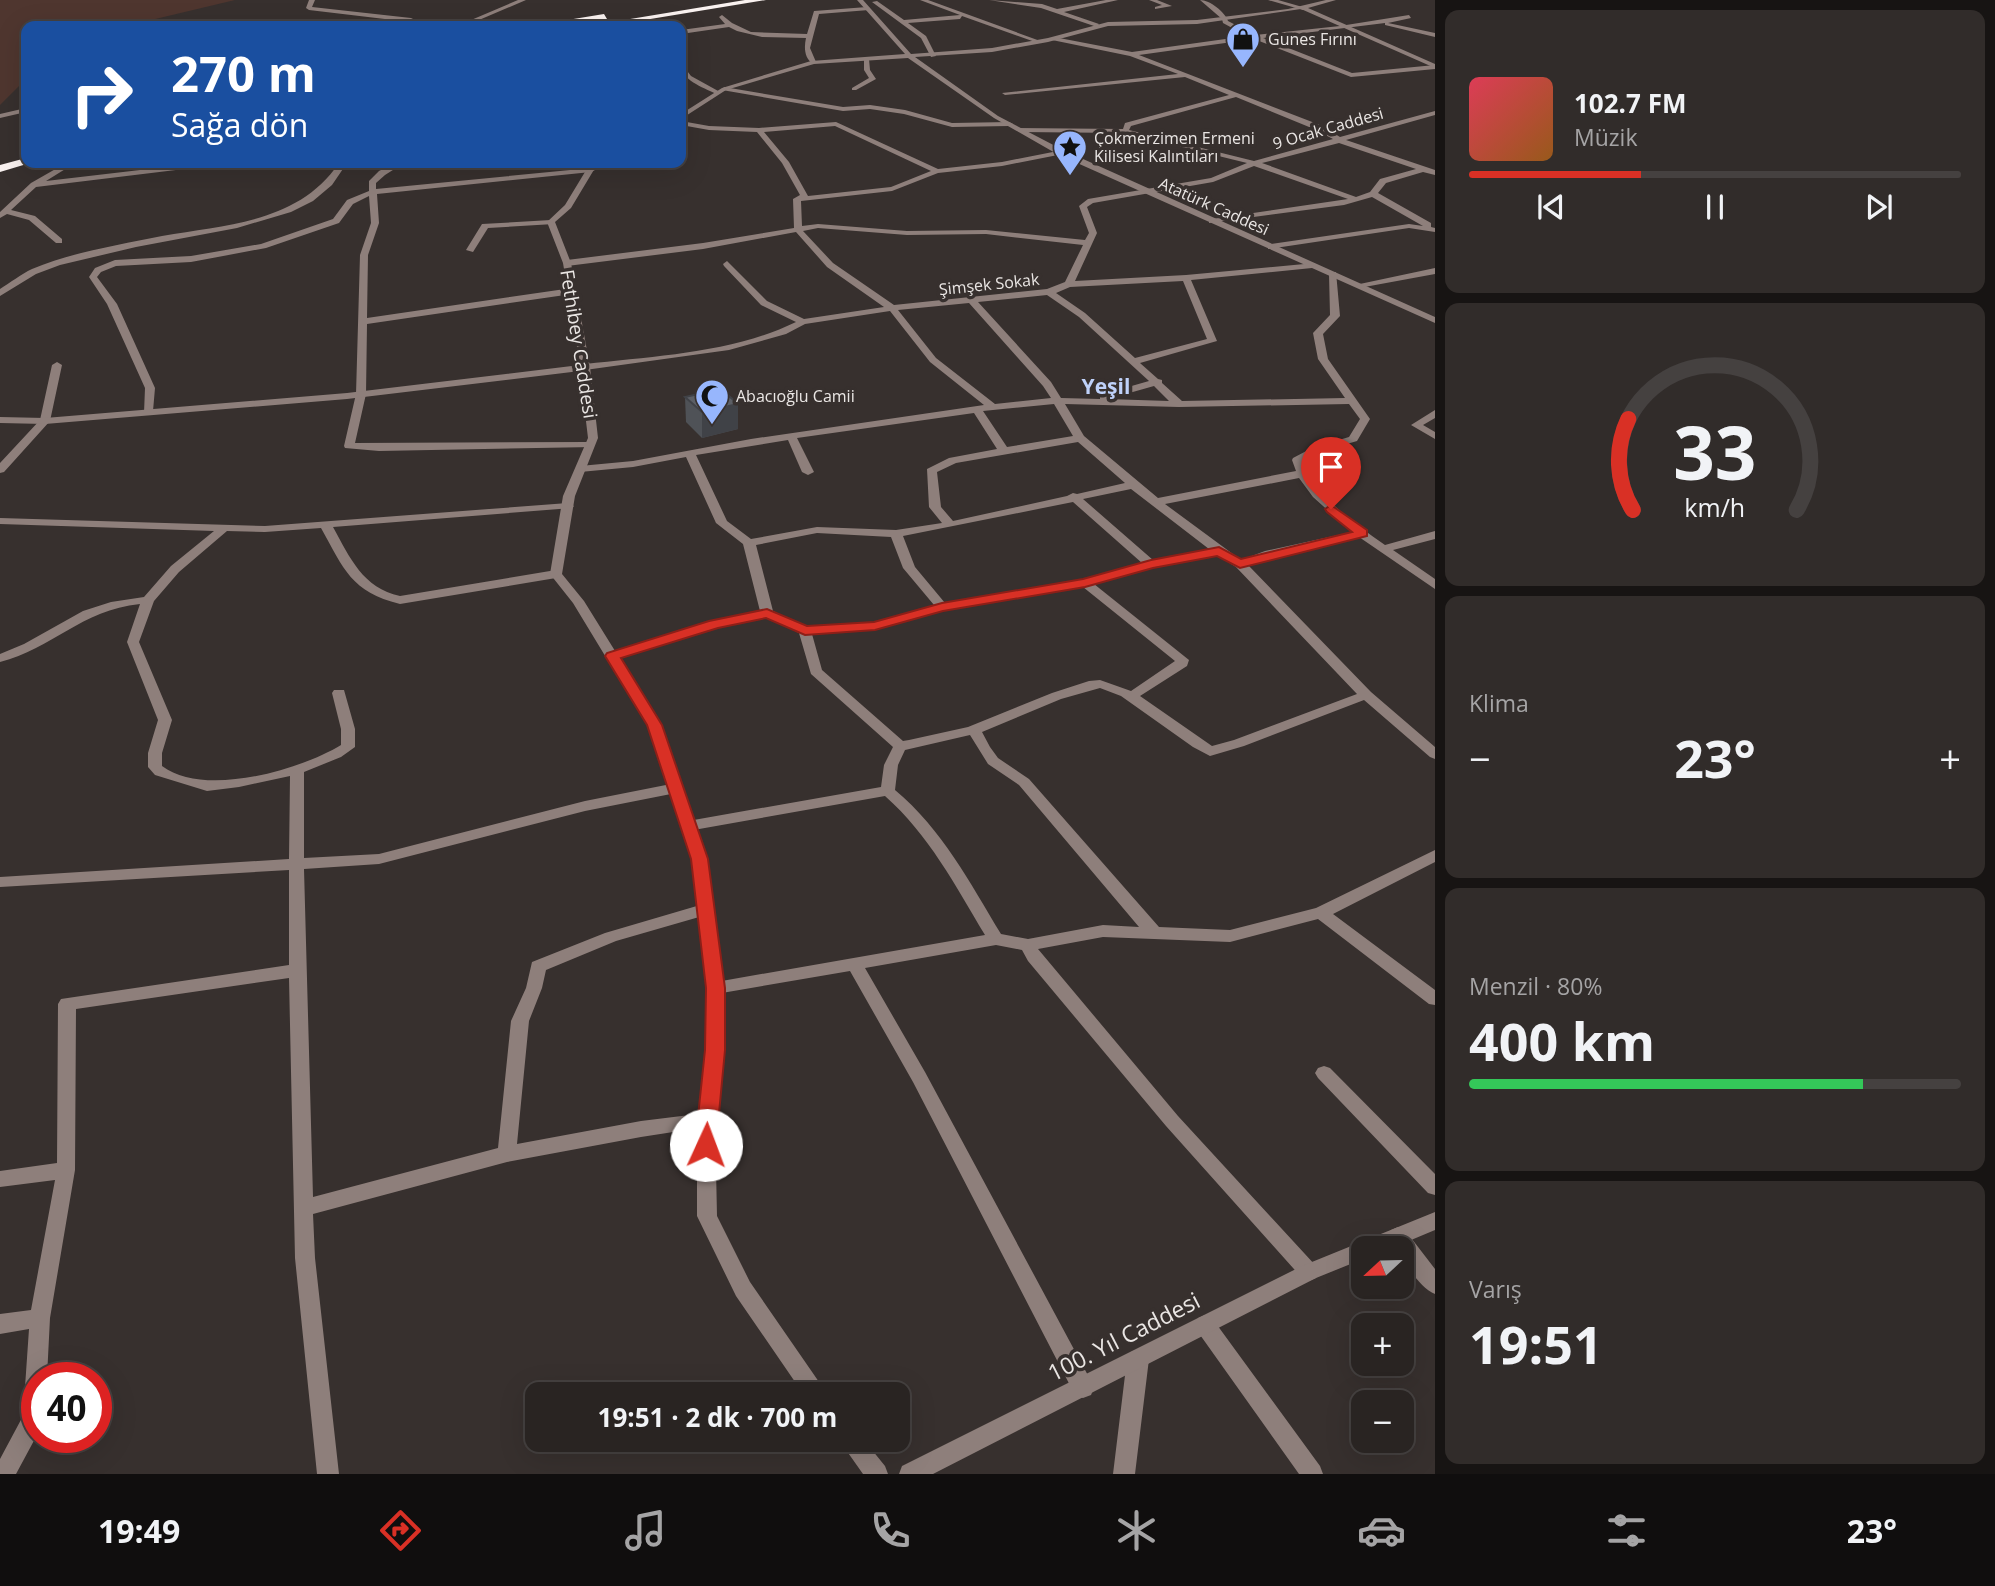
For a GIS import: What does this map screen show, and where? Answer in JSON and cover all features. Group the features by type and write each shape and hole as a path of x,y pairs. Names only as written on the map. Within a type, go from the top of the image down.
{"highway":[{"path":"581,21 713,0"},
{"path":"625,21 762,0"},
{"path":"0,156 21,150"},
{"path":"0,169 21,163"}],"street":[{"path":"312,0 309,8 413,21"},
{"path":"472,21 523,0"},
{"name":"Atatürk Caddesi","path":"860,0 912,58 1019,130 1060,152 1435,320"},
{"path":"923,0 1040,42"},
{"path":"992,0 1058,11 1097,25"},
{"path":"1058,11 1115,0"},
{"path":"1152,0 1169,6 1157,8"},
{"path":"1203,0 1225,19 1225,22 1255,38 1351,75 1435,66"},
{"path":"1271,0 1303,8 1435,66"},
{"path":"686,114 721,91 813,62 933,56 1040,42 1097,25 1225,19 1303,8 1333,0"},
{"path":"875,2 924,37 933,56"},
{"path":"813,62 807,48 807,36 816,12 867,9"},
{"path":"722,17 728,25"},
{"path":"901,22 965,17"},
{"path":"1132,54 1169,46 1347,27 1409,17"},
{"path":"1378,23 1435,35"},
{"path":"686,31 728,25 756,34 807,36"},
{"path":"1054,39 1132,54 1272,109 1342,141 1435,173"},
{"path":"854,89 873,79 867,69 866,59"},
{"path":"686,72 690,77 721,91 843,109 867,105 951,125 1009,124"},
{"path":"1005,93 1188,75"},
{"path":"1125,131 1128,125 1236,95"},
{"path":"1272,109 1278,107 1279,102"},
{"path":"836,124 843,109"},
{"path":"0,116 21,111"},
{"name":"9 Ocak Caddesi","path":"1148,192 1213,180 1254,163 1433,115"},
{"path":"686,124 709,128 759,130 836,124 937,171"},
{"path":"759,130 785,162 804,195 797,199"},
{"path":"1019,130 1125,131 1254,163 1356,199"},
{"path":"797,199 892,189 937,171 1002,164 1060,152"},
{"path":"1212,221 1356,199 1373,194 1383,181 1435,167"},
{"path":"3,213 34,184 62,168"},
{"path":"34,184 165,168"},
{"path":"207,168 209,176"},
{"path":"0,293 33,272 57,263 247,222 290,209 326,187 339,168"},
{"path":"393,168 372,183 375,223 364,255 361,394 349,446 590,445"},
{"path":"148,411 150,388 112,304 95,284 93,277 98,270 116,263 191,260 263,246 336,221 350,202 372,192 578,168"},
{"path":"470,250 485,226 551,222 568,206 594,168"},
{"path":"1069,284 1093,233 1083,206 1091,201 1148,192"},
{"path":"1373,194 1435,230"},
{"path":"797,199 798,229 830,265 892,307 933,360 993,407"},
{"path":"3,213 32,218 59,241"},
{"name":"Fethibey Caddesi","path":"551,222 567,263 585,367 593,438 568,506 556,574"},
{"path":"567,263 703,246 818,226 907,233 986,232 1089,243"},
{"path":"1271,247 1409,226 1435,230"},
{"path":"727,264 764,303 803,322"},
{"name":"Şimşek Sokak","path":"0,420 45,421 361,394 585,367 757,340 790,330 803,322 892,307 1049,292 1069,284 1186,278 1312,265"},
{"path":"1359,285 1435,271"},
{"path":"1333,274 1335,316 1318,333 1323,359 1365,419 1361,431 1353,439 1316,450 1297,460 1300,474 1331,509 1435,585"},
{"path":"1135,361 1212,341 1186,278"},
{"path":"362,322 572,291"},
{"path":"1049,292 1082,315 1179,404"},
{"path":"972,301 1047,384 1080,438 1133,485 1240,564 1366,695 1435,754"},
{"path":"2,467 45,421 57,365"},
{"path":"1086,402 1158,382"},
{"path":"580,469 633,464 791,436 993,407 1055,401 1179,404 1352,401"},
{"path":"978,411 1004,451"},
{"path":"1435,413 1416,425 1435,436"},
{"path":"791,436 808,472"},
{"path":"950,525 935,507 931,471 953,460 1080,438"},
{"path":"690,454 722,523 750,543 767,613"},
{"path":"1157,502 1300,474"},
{"path":"750,543 817,530 896,534 950,525 1133,485"},
{"path":"1073,496 1151,564"},
{"path":"0,521 223,529 326,526 480,510 568,506"},
{"path":"326,526 360,583 387,598 400,600 556,574 578,601 654,725 700,859 708,909 716,988 715,1050 706,1121 707,1216 743,1289 808,1382"},
{"path":"223,529 175,569 148,600 133,642 165,720 155,753 155,767 160,772 206,786 297,770 335,758 348,747 348,729 339,693"},
{"path":"1240,564 1269,554 1362,533"},
{"path":"896,534 909,568 942,607"},
{"path":"1385,549 1435,535"},
{"path":"612,656 714,624 767,613 805,631 875,626 942,607 1085,583 1151,564 1219,551"},
{"path":"1085,583 1182,660 1174,670 1130,696"},
{"path":"0,658 32,646 55,630 98,608 121,601 148,600"},
{"path":"805,631 816,671 900,746"},
{"path":"900,746 974,729 1074,691 1100,684 1130,696 1194,743 1210,751 1239,743 1366,695"},
{"path":"974,729 983,752 996,766 1024,782 1155,934"},
{"path":"888,791 891,765 900,746"},
{"path":"297,770 298,970 305,1258 328,1474"},
{"path":"0,883 379,859 585,806 676,788"},
{"path":"688,826 888,791 910,808 927,831 996,939"},
{"path":"716,988 996,939 1027,945 1103,932 1230,936 1321,913 1435,855"},
{"path":"507,1154 520,1021 534,988 538,966 611,937 708,909"},
{"path":"1321,913 1435,999"},
{"path":"1027,945 1034,957 1172,1121 1309,1272"},
{"path":"855,965 919,1077 1083,1388"},
{"path":"4,1474 34,1418 40,1318 66,1170 67,1004 298,970"},
{"path":"1324,1073 1435,1187"},
{"path":"304,1208 507,1154 706,1121"},
{"path":"0,1179 66,1170"},
{"path":"1398,1236 1435,1221"},
{"name":"100. Yıl Caddesi","path":"910,1474 1309,1272 1351,1255"},
{"path":"1414,1257 1435,1285"},
{"path":"0,1324 40,1318"},
{"path":"1205,1325 1312,1474"},
{"path":"1124,1474 1138,1359"},
{"path":"860,1452 877,1474"}],"shaded area":[{"path":"0,0 235,0 147,21 21,21 21,84 0,105"}],"building":[{"path":"721,389 738,404 702,412 685,397"}],"place":[{"name":"Gunes Fırını","path":"1243,69"},
{"name":"Çokmerzimen Ermeni Kilisesi Kalıntıları","path":"1070,177"},
{"name":"Abacıoğlu Camii","path":"712,426"}],"district":[{"name":"Yeşil","path":"1106,387"}],"route":[{"path":"706,1145 706,1121 715,1050 716,988 700,859 654,725 612,656 714,624 767,613 805,631 875,626 942,607 1085,583 1151,564 1219,551 1240,564 1269,554 1362,533 1331,509"}]}
